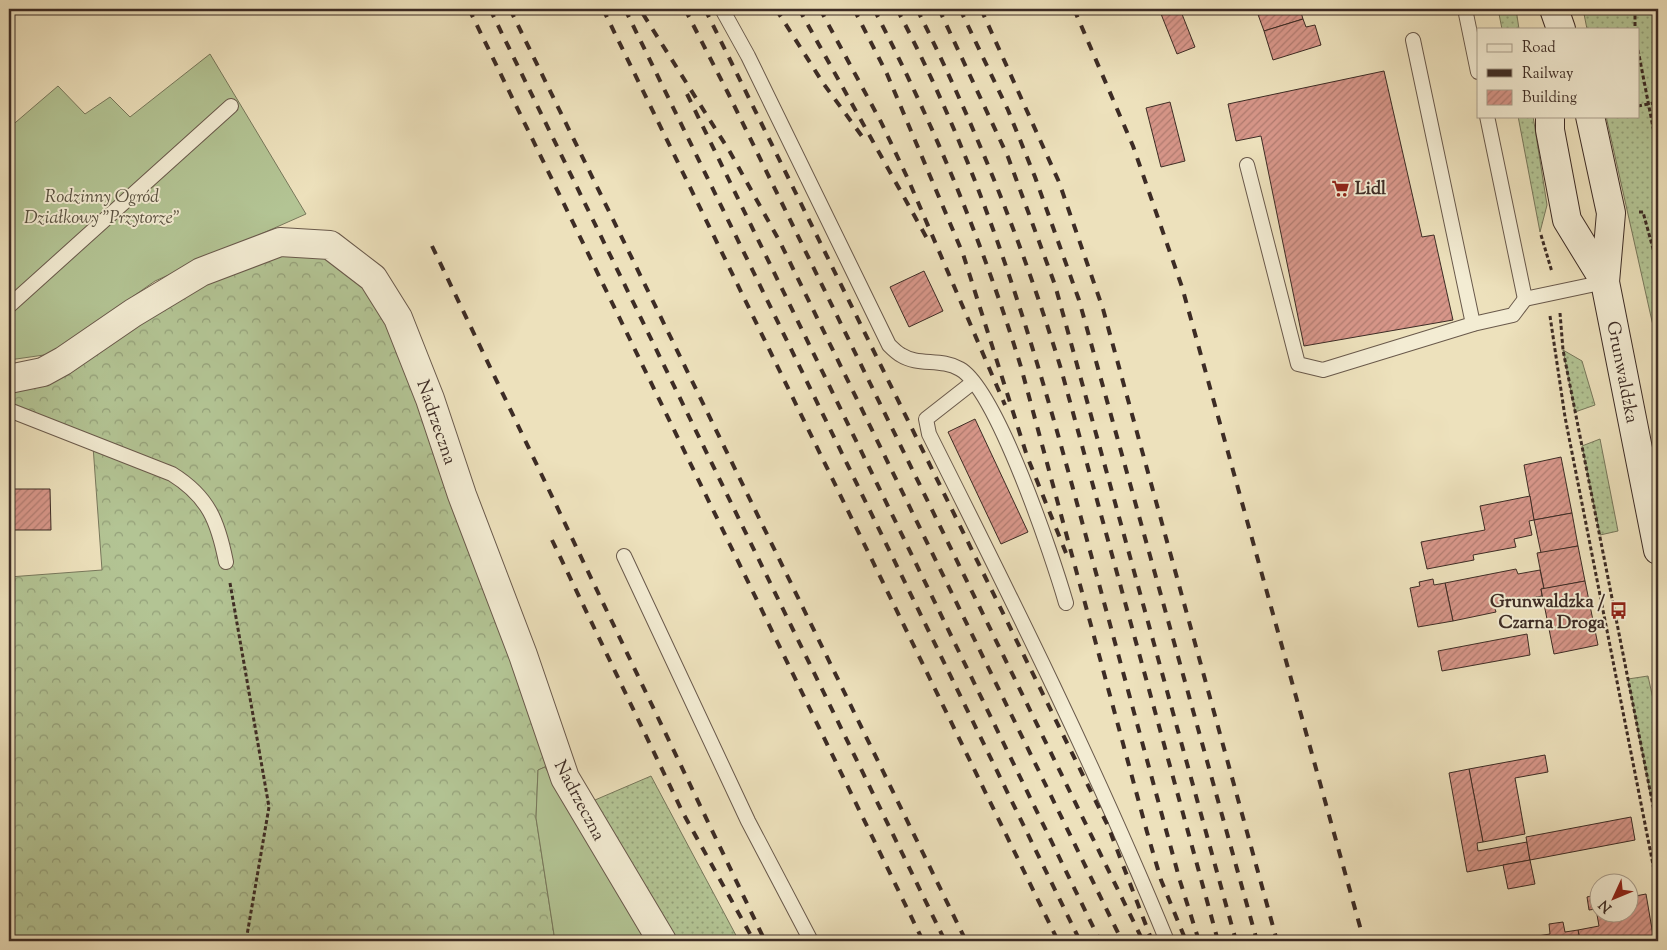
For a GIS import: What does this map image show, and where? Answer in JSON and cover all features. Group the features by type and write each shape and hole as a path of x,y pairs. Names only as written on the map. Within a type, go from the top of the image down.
{"street":[{"path":"1549,9 1549,28"},
{"path":"1554,9 1560,28"},
{"name":"Grunwaldzka","path":"1550,118 1550,130 1567,220 1605,282"},
{"name":"Grunwaldzka","path":"1590,118 1611,212 1605,282 1658,550"},
{"name":"Nadrzeczna","path":"9,379 44,372 63,362 132,313 201,272 280,242 330,245 373,278 398,318 430,398 462,495 523,655 565,778 662,941"}],"lane":[{"path":"722,9 778,116 889,346 901,356 922,361 939,361 961,369 990,405 1047,539 1066,603"},
{"path":"1465,9 1477,67"},
{"path":"1413,40 1473,324"},
{"path":"9,306 231,106"},
{"path":"1487,118 1525,299"},
{"path":"1247,165 1298,364 1323,370 1473,324 1513,315 1525,299 1605,282"},
{"path":"972,383 926,419 929,434 1022,620 1087,757 1167,941"},
{"path":"9,410 172,474 191,486 209,508 220,534 226,562"},
{"path":"624,556 748,821 811,941"}],"path":[{"path":"1635,9 1635,28"},
{"path":"1640,60 1658,154"},
{"path":"1640,105 1658,102"},
{"path":"1540,232 1658,831"},
{"path":"1552,292 1565,417 1658,890"},
{"path":"226,562 269,807 246,941"}],"green space":[{"path":"1498,9 1516,9 1519,28 1502,28"},
{"path":"1583,9 1652,9 1658,40 1658,348 1606,118 1640,118 1640,28 1587,28"},
{"name":"Rodzinny Ogród Działkowy \"Przytorze\"","path":"210,54 306,214 155,281 51,354 9,360 9,128 58,86 85,114 110,97 130,117"},
{"path":"1518,118 1533,118 1547,205 1540,232"},
{"path":"280,244 329,247 370,280 554,763 538,770 536,818 555,941 9,941 9,577 102,570 93,446 9,413 9,378 134,314"},
{"path":"1563,350 1582,361 1595,405 1575,412"},
{"path":"1600,439 1618,531 1600,535 1582,446"},
{"path":"1648,676 1658,722 1658,796 1651,797 1628,679"},
{"path":"545,767 651,941 555,941 536,818 538,770"},
{"path":"651,776 739,941 672,941 588,803"}],"building":[{"path":"1159,9 1180,9 1195,47 1177,54"},
{"path":"1256,9 1300,9 1303,19 1264,31"},
{"path":"1303,19 1306,27 1315,25 1321,45 1273,60 1264,31"},
{"name":"Lidl","path":"1384,71 1422,237 1434,235 1453,320 1304,346 1261,136 1236,141 1228,104"},
{"path":"1170,102 1185,161 1161,167 1146,108"},
{"path":"924,271 943,311 909,327 890,287"},
{"path":"975,419 1028,532 1001,544 948,432"},
{"path":"1561,457 1572,513 1534,520 1524,465"},
{"path":"9,489 50,489 51,530 9,530"},
{"path":"1530,496 1534,520 1529,521 1532,535 1514,539 1516,547 1473,555 1474,560 1427,569 1421,542 1485,530 1480,506"},
{"path":"1572,513 1578,546 1541,553 1534,520"},
{"path":"1578,546 1585,581 1544,589 1537,553"},
{"path":"1516,569 1518,574 1540,570 1544,589 1541,589 1542,596 1494,605 1496,612 1453,621 1445,583"},
{"path":"1433,579 1434,585 1445,583 1453,621 1418,627 1410,588 1420,586 1419,582"},
{"path":"1585,581 1598,645 1554,654 1541,589"},
{"path":"1527,634 1530,655 1442,671 1438,651"},
{"path":"1545,755 1548,772 1515,778 1525,834 1483,842 1469,769"},
{"path":"1469,769 1483,842 1477,843 1478,851 1527,842 1530,860 1467,872 1449,773"},
{"path":"1631,817 1635,840 1530,860 1526,837"},
{"path":"1530,860 1535,884 1508,889 1503,865"},
{"path":"1646,894 1654,941 1580,941 1578,930 1599,926 1598,922 1640,922 1640,895"},
{"path":"1590,896 1590,910 1589,910 1587,897"},
{"path":"1563,922 1565,932 1578,930 1580,941 1507,941 1550,934 1549,924"}],"railway":[{"path":"469,9 923,941"},
{"path":"490,9 945,941"},
{"path":"510,9 966,941"},
{"path":"603,9 1058,941"},
{"path":"625,9 1080,941"},
{"path":"685,9 728,93 1143,941"},
{"path":"705,9 1108,826 1152,941"},
{"path":"776,9 823,83 864,139"},
{"path":"799,9 929,242"},
{"path":"820,9 881,122 908,179 1005,405"},
{"path":"854,9 887,74 963,254 1027,456 1066,553"},
{"path":"874,9 917,96 956,185 1006,321 1021,367 1147,832 1161,880 1186,941"},
{"path":"897,9 956,135 982,199 1027,329 1066,462 1180,881 1199,941"},
{"path":"917,9 978,141 1031,277 1061,369 1218,941"},
{"path":"939,9 1008,157 1055,285 1236,941"},
{"path":"960,9 1008,110 1035,177 1079,300 1257,941"},
{"path":"981,9 1059,182 1103,309 1277,941"},
{"path":"1074,9 1133,146 1182,287 1364,941"},
{"path":"643,14 730,152 780,242 1122,941"},
{"path":"687,94 1100,941"},
{"path":"432,246 765,941"},
{"path":"552,540 683,813 754,941"}],"place":[{"name":"Lidl","path":"1341,188"},
{"name":"Grunwaldzka / Czarna Droga","path":"1619,611"}]}
